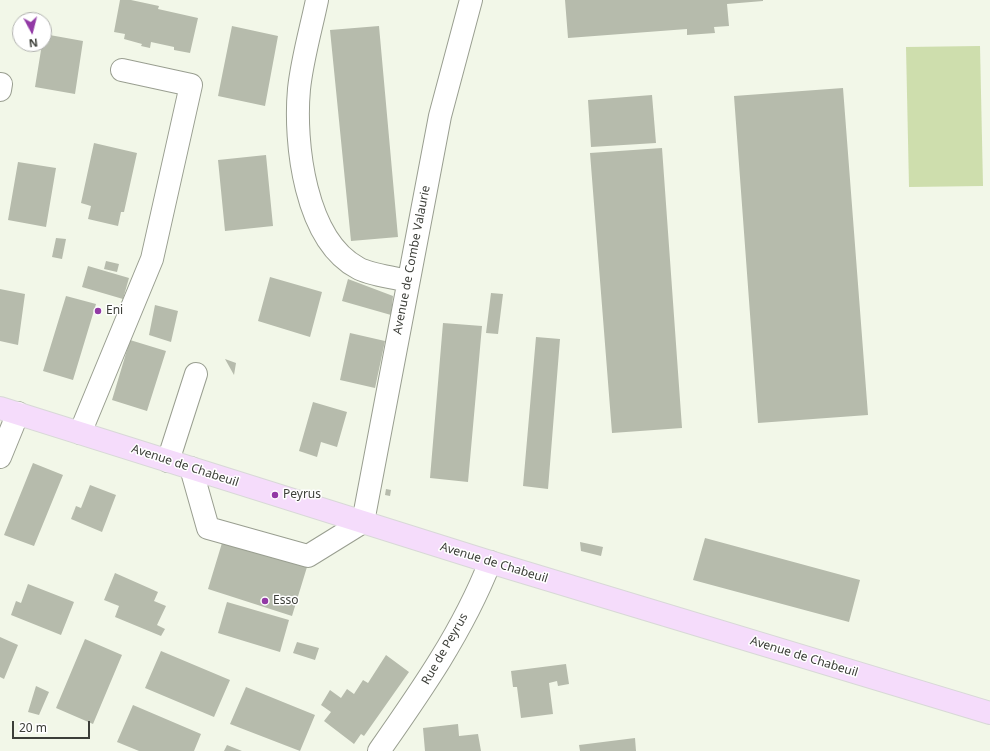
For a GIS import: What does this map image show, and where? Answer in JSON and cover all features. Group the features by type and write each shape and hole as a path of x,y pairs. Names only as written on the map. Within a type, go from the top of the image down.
{"main road":[{"name":"Avenue de Chabeuil","path":"9,410 490,562 990,713"}],"street":[{"path":"316,0 299,90 299,146 309,196 320,224 336,252 358,268 407,281"},
{"name":"Avenue de Combe Valaurie","path":"364,522 407,281 440,116 470,0"},
{"path":"80,433 152,259 191,85 122,70"},
{"path":"168,461 196,374"},
{"path":"0,457 9,410"},
{"path":"191,468 208,528 308,556 364,522"},
{"name":"Rue de Peyrus","path":"379,751 439,664 482,583 490,562"}],"green space":[{"path":"980,46 983,186 909,187 906,47"}],"building":[{"path":"120,0 131,0 159,6 158,9 198,18 190,53 174,50 174,47 151,42 150,48 141,46 142,44 124,39 125,34 114,32"},
{"path":"565,0 763,1 727,4 729,26 714,27 715,33 687,35 687,29 568,38"},
{"path":"232,26 278,36 265,106 218,96"},
{"path":"379,26 398,237 351,241 330,30"},
{"path":"52,35 83,41 75,94 35,87 41,52 52,52"},
{"path":"843,88 868,415 758,423 734,96"},
{"path":"652,95 656,143 591,147 588,100"},
{"path":"94,143 137,153 124,212 121,212 118,226 88,219 91,206 81,203"},
{"path":"662,148 682,428 612,433 590,153"},
{"path":"266,155 273,226 225,231 218,160"},
{"path":"18,162 56,168 46,227 8,220"},
{"path":"56,238 66,239 62,259 52,257"},
{"path":"106,261 119,264 117,272 104,269"},
{"path":"88,266 129,278 123,299 82,287"},
{"path":"270,277 322,292 310,337 258,321"},
{"path":"348,279 393,296 391,315 342,301"},
{"path":"0,289 25,294 18,345 0,341"},
{"path":"491,293 503,294 498,334 486,333"},
{"path":"66,296 96,304 73,380 43,371"},
{"path":"155,305 178,311 171,342 149,335"},
{"path":"443,323 482,326 468,482 430,478"},
{"path":"350,333 385,341 375,388 340,380"},
{"path":"536,337 560,339 548,489 523,486"},
{"path":"130,340 166,351 147,411 112,400"},
{"path":"225,359 236,363 234,375"},
{"path":"313,402 347,412 337,447 321,442 317,457 299,451"},
{"path":"33,463 63,475 34,546 4,535"},
{"path":"90,485 116,495 102,532 71,519 76,506 81,508"},
{"path":"386,489 391,490 390,496 385,495"},
{"path":"705,538 860,580 849,622 693,580"},
{"path":"580,542 603,547 601,556 581,551"},
{"path":"222,543 307,567 292,616 208,589"},
{"path":"115,573 158,592 154,601 166,606 157,625 165,629 161,636 115,617 119,606 104,600"},
{"path":"28,584 74,602 61,635 11,615 16,601 21,603"},
{"path":"227,602 289,620 280,652 218,633"},
{"path":"0,637 18,645 4,679 0,677"},
{"path":"85,639 122,655 93,724 56,708"},
{"path":"297,642 319,648 315,660 293,653"},
{"path":"161,651 230,680 214,717 145,688"},
{"path":"386,655 409,672 364,736 361,734 354,744 324,721 331,712 321,705 330,690 341,698 347,689 354,694 363,680 368,683"},
{"path":"566,664 569,684 558,686 557,681 549,683 553,714 521,718 517,687 513,687 511,671"},
{"path":"36,686 49,692 39,715 28,712"},
{"path":"246,687 315,715 300,751 230,724"},
{"path":"133,705 201,734 194,751 139,751 117,742"},
{"path":"458,724 459,736 478,734 481,751 425,751 423,728"},
{"path":"635,738 636,751 580,751 579,745"},
{"path":"227,745 242,751 224,751"}],"place":[{"name":"Eni","path":"98,311"},
{"name":"Peyrus","path":"275,495"},
{"name":"Esso","path":"265,601"}]}
